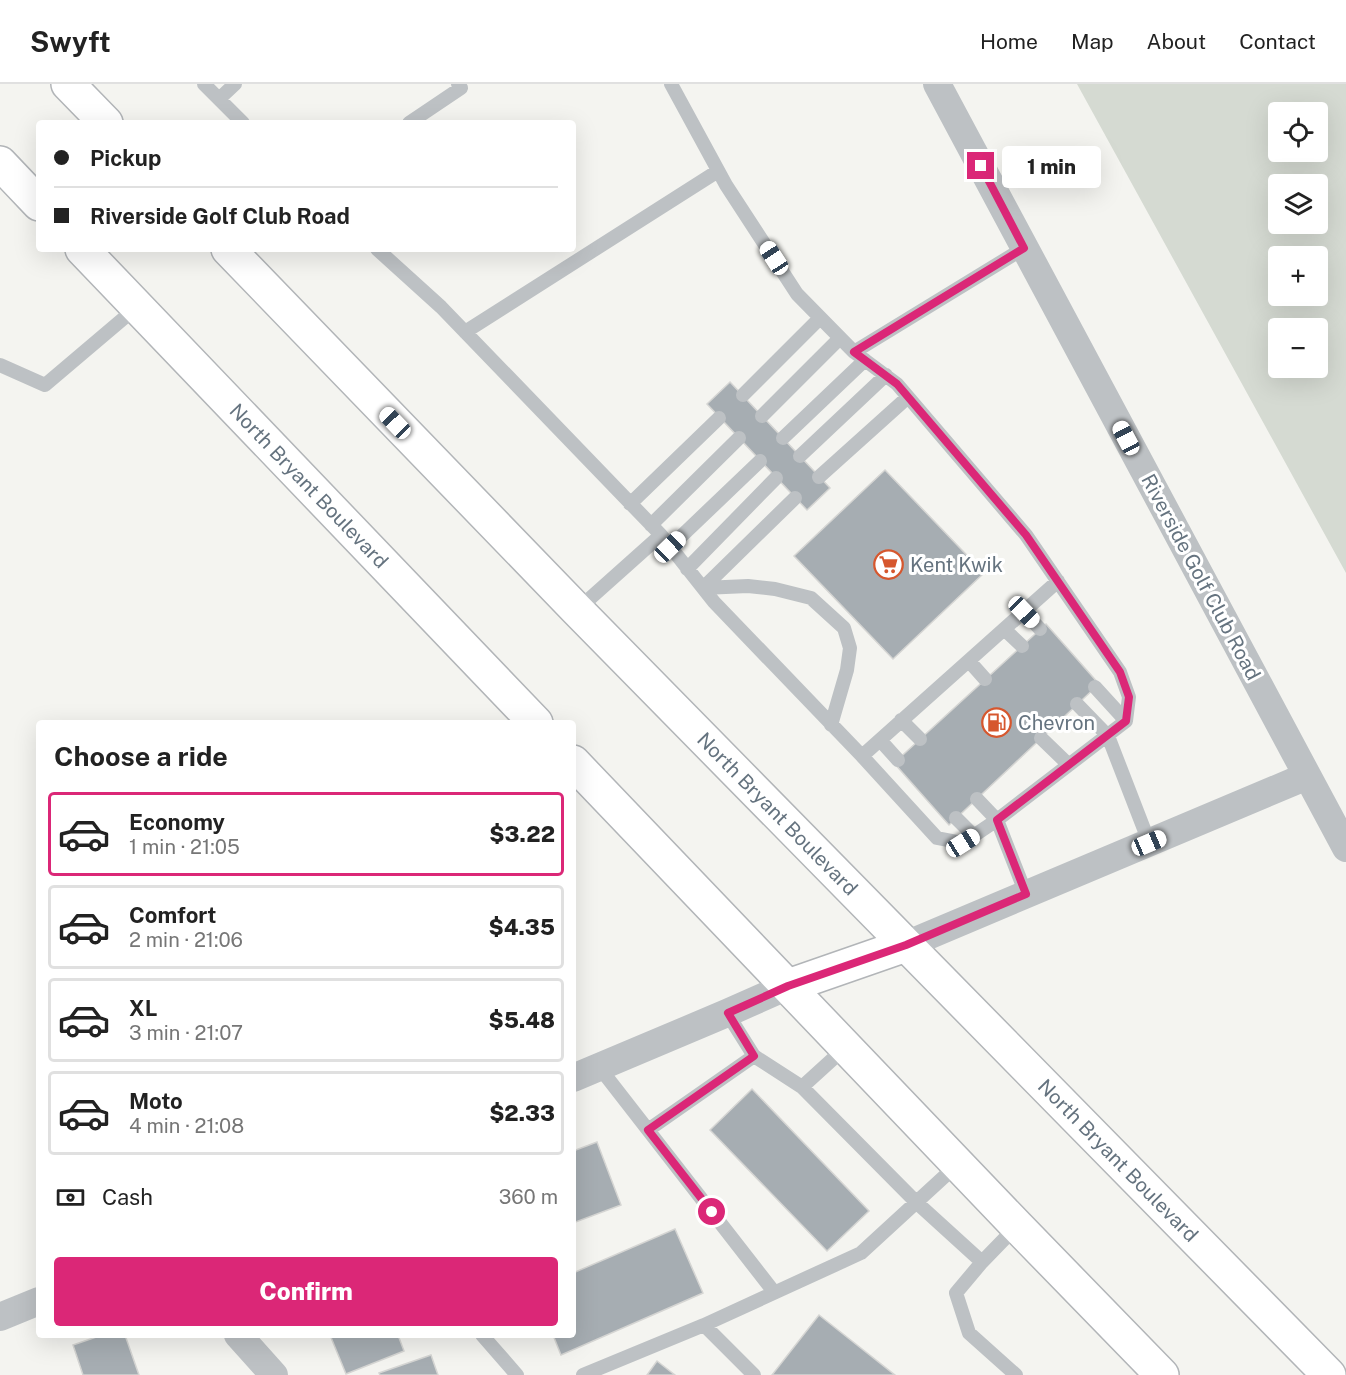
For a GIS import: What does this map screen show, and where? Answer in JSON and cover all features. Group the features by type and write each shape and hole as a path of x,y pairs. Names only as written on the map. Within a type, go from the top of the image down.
{"highway":[{"path":"68,84 103,120"},
{"path":"0,163 36,201"},
{"name":"North Bryant Boulevard","path":"85,252 533,720"},
{"name":"North Bryant Boulevard","path":"232,252 577,610 1329,1375"},
{"path":"576,765 1162,1375"},
{"path":"788,986 906,945"}],"street":[{"name":"Riverside Golf Club Road","path":"937,84 1346,848"},
{"path":"906,945 1307,776"},
{"path":"576,1077 788,986"},
{"path":"0,1317 36,1302"},
{"path":"241,1338 274,1375"}],"lane":[{"path":"204,84 240,120"},
{"path":"219,99 234,84"},
{"path":"380,252 465,332 656,530 714,602 862,756 937,838 963,843 997,820 1126,721 1129,697 1120,672 1026,535 897,384 859,356 797,294 718,171 671,84"},
{"path":"413,120 463,85"},
{"path":"465,332 718,171"},
{"path":"783,438 859,356 1024,248"},
{"path":"0,365 45,385 137,307"},
{"path":"742,395 820,318"},
{"path":"762,417 840,338"},
{"path":"800,456 886,375"},
{"path":"819,477 908,397"},
{"path":"630,504 719,418"},
{"path":"577,610 656,530 739,438"},
{"path":"670,547 759,461"},
{"path":"687,569 776,478"},
{"path":"703,588 795,498"},
{"path":"862,756 1058,581"},
{"path":"703,588 748,586 775,589 811,598 844,628 850,648 848,670 831,724"},
{"path":"1024,612 1040,629"},
{"path":"1005,629 1022,646"},
{"path":"969,661 985,679"},
{"path":"1095,687 1126,721"},
{"path":"1077,704 1108,736 1149,843"},
{"path":"901,720 920,739"},
{"path":"1041,738 1070,765"},
{"path":"880,740 898,760"},
{"path":"977,799 997,820 1026,894"},
{"path":"956,818 974,836"},
{"path":"728,1013 754,1056 802,1087 916,1202 982,1262"},
{"path":"802,1087 846,1047"},
{"path":"648,1130 754,1056"},
{"path":"599,1067 774,1292"},
{"path":"583,1375 704,1325 861,1253 958,1164"},
{"path":"1016,1375 969,1333 956,1293 1017,1226"},
{"path":"704,1325 754,1375"},
{"path":"485,1338 517,1375"}],"shaded area":[{"path":"1077,84 1346,84 1346,573"}],"building":[{"path":"730,382 830,488 807,510 707,404"},
{"name":"Kent Kwik","path":"885,470 984,573 893,659 794,556"},
{"name":"Chevron","path":"1046,624 1099,684 949,825 894,763"},
{"path":"752,1089 869,1211 827,1251 710,1130"},
{"path":"597,1142 621,1205 576,1222 576,1150"},
{"path":"675,1229 703,1293 561,1355 554,1338 576,1338 576,1272"},
{"path":"819,1315 895,1375 772,1375"},
{"path":"93,1338 126,1338 139,1375 83,1375 73,1345"},
{"path":"331,1338 399,1338 404,1351 346,1374"},
{"path":"431,1355 438,1375 380,1375 379,1373"},
{"path":"657,1361 675,1375 647,1375"}],"place":[{"name":"Kent Kwik","path":"889,565"},
{"name":"Chevron","path":"997,723"}],"route":[{"path":"712,1212 648,1130 754,1056 728,1013 788,986 906,945 1026,894 997,820 1126,721 1129,697 1120,672 1026,535 897,384 854,352 1024,248 981,166"}]}
